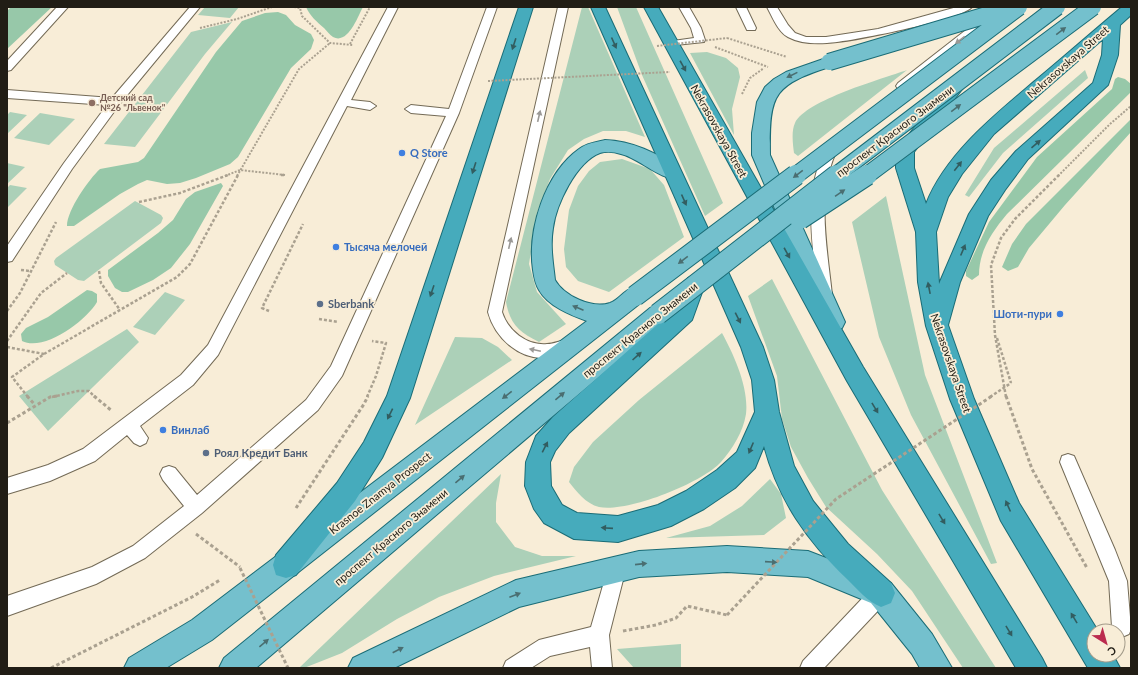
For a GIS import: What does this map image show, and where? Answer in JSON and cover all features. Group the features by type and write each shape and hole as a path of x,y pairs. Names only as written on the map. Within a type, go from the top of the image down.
{"highway":[{"path":"286,565 346,492 373,450 398,398 526,7"},
{"path":"598,7 752,347 763,380 766,412 783,469 804,510 839,553 881,593"},
{"name":"Nekrasovskaya Street","path":"651,7 664,45 855,374 1032,668"},
{"path":"926,232 905,168 905,151 963,76 1049,7"},
{"name":"Nekrasovskaya Street","path":"1086,635 1010,512 962,399 937,326 928,282 926,232 939,196 956,169 988,130 1131,7"},
{"path":"937,326 950,282 978,214 998,185 1022,155 1100,86 1110,54 1112,24"},
{"path":"695,284 684,314 664,320 560,425 544,444 538,462 538,486 543,500 553,514 574,526 618,529 662,517 695,500 726,479 746,460 766,412"}],"main road":[{"path":"855,374 761,155 760,126 762,109 767,96 779,82 791,75 829,62 1014,7"},
{"path":"672,173 652,160 625,149 604,146 584,154 574,163 557,188 546,216 541,256 546,284 566,303 591,313 615,311 1019,7"},
{"name":"проспект Красного Знамени","path":"695,284 1058,7"},
{"path":"756,236 805,217 864,178 1093,7"},
{"name":"Krasnoe Znamya Prospect","path":"139,668 202,630 615,311"},
{"name":"проспект Красного Знамени","path":"234,668 664,320"},
{"path":"363,668 516,594 617,568 639,564 727,559 808,564 881,593 922,644 937,668"}],"lane":[{"path":"7,68 63,7"},
{"path":"7,257 79,150 115,102 195,7"},
{"path":"7,486 50,473 89,456 128,424 187,380 213,350 255,268 305,177 342,102 392,7"},
{"path":"7,606 96,576 139,552 179,522 312,405 337,371 453,113 492,7"},
{"path":"563,7 495,312 496,321 505,334 533,350 548,351 573,344"},
{"path":"664,45 700,40 696,28 684,7"},
{"path":"741,7 751,28"},
{"path":"772,7 791,36 802,39 818,40 849,38 883,32 967,7"},
{"path":"826,304 819,208 823,166 830,150 844,132 1002,7"},
{"path":"7,94 115,102"},
{"path":"342,102 370,106"},
{"path":"411,109 453,113"},
{"path":"128,424 140,438"},
{"path":"1068,462 1109,556 1118,581 1122,623"},
{"path":"169,474 196,507"},
{"path":"602,668 599,635 617,568"},
{"path":"820,664 881,593"},
{"path":"513,668 546,647 599,635"}],"path":[{"path":"172,35 237,19 272,7"},
{"path":"35,405 12,377 44,354 176,277 190,264 240,170 299,69 330,43 302,16 300,8 294,7"},
{"path":"350,44 370,7"},
{"path":"664,45 727,38 791,59 785,61"},
{"path":"700,40 716,48 768,67"},
{"path":"742,94 746,82 756,71 774,65"},
{"path":"488,81 670,72"},
{"path":"1088,570 1032,469 1005,394 995,335 991,265 1001,238 1016,219 1110,124 1131,106"},
{"path":"139,202 180,193 240,170 305,177"},
{"path":"7,311 20,293 48,235"},
{"path":"98,271 101,283 120,310"},
{"path":"7,341 37,297 67,272"},
{"path":"599,635 656,625 676,618 687,606 727,615 836,499 1011,383 995,335"},
{"path":"292,514 364,404 376,376 386,343"},
{"path":"7,347 44,354"},
{"path":"7,423 35,405 64,393 86,390 128,424"},
{"path":"179,522 240,568 288,668"},
{"path":"234,571 240,568"},
{"path":"51,668 186,600 222,579"}],"green space":[{"path":"11,7 52,7 7,49 7,11"},
{"path":"205,7 239,7 230,18 198,15"},
{"path":"306,7 363,7 348,33 343,37 338,38 333,37 314,19"},
{"path":"582,7 588,7 645,137 626,131 603,131 584,139 568,150 550,179 537,213 529,264 537,292 566,324 539,342 526,335 516,326 510,316 506,302"},
{"path":"617,7 636,7 723,203 705,216 642,75"},
{"path":"278,12 286,15 295,25 311,34 314,40 311,49 291,68 238,157 230,164 180,183 167,184 147,180 120,194 74,226 67,226 68,219 75,204 90,180 100,169 138,162 144,158 216,52 242,21 265,13"},
{"path":"232,22 205,54 135,147 104,144 191,32"},
{"path":"707,52 726,58 738,68 740,77 732,109 734,135 690,53"},
{"path":"907,70 798,156 794,153 793,130 795,123 802,114 829,98"},
{"path":"1085,70 1088,78 1003,153 969,197 965,195 994,148"},
{"path":"1118,77 1125,79 1131,84 1131,92 1007,214 987,242 981,258 979,275 972,280 966,276 966,271 989,222 1037,157 1112,89 1115,79"},
{"path":"10,112 27,115 7,134 7,115"},
{"path":"40,113 75,119 49,145 14,138"},
{"path":"1131,119 1131,132 1065,205 1029,248 1018,267 1008,271 1002,267 1012,244 1026,224"},
{"path":"622,159 650,169 664,185 684,237 609,292 578,281 566,267 564,249 569,210 578,186 589,171 600,162"},
{"path":"7,163 25,167 7,184"},
{"path":"221,183 223,186 190,244 171,268 153,280 128,292 122,292 115,288 108,276 108,270 173,220 186,199 195,192"},
{"path":"10,185 27,188 7,208 7,188"},
{"path":"886,196 925,375 997,563 991,564 911,415 879,337 852,222"},
{"path":"135,201 161,215 163,218 161,223 84,281 78,280 55,265 54,261 56,258"},
{"path":"772,279 882,490 996,668 963,668 912,591 877,554 826,507 808,478 791,447 782,419 777,376 748,296"},
{"path":"87,290 97,294 97,302 92,310 74,326 52,339 31,343 22,341 21,334 26,328 48,317"},
{"path":"165,292 185,300 155,335 133,327"},
{"path":"127,329 139,342 48,431 19,396"},
{"path":"722,333 740,372 745,393 746,414 743,427 737,440 721,462 698,479 663,495 645,501 612,508 599,507 586,500 569,482 574,467 593,442 639,400"},
{"path":"455,337 482,338 498,347 512,360 415,425"},
{"path":"501,474 496,503 496,522 515,547 542,556 576,556 494,576 439,597 397,619 342,653 304,668 299,668"},
{"path":"770,479 781,494 786,518 764,535 666,538 710,526 742,506"},
{"path":"681,644 681,668 634,668 617,649"}],"place":[{"name":"Детский сад №26 \"Львенок\"","path":"92,103"},
{"name":"Q Store","path":"402,153"},
{"name":"Тысяча мелочей","path":"336,247"},
{"name":"Sberbank","path":"320,304"},
{"name":"Шоти-пури","path":"1060,314"},
{"name":"Винлаб","path":"163,430"},
{"name":"Роял Кредит Банк","path":"206,453"}]}
